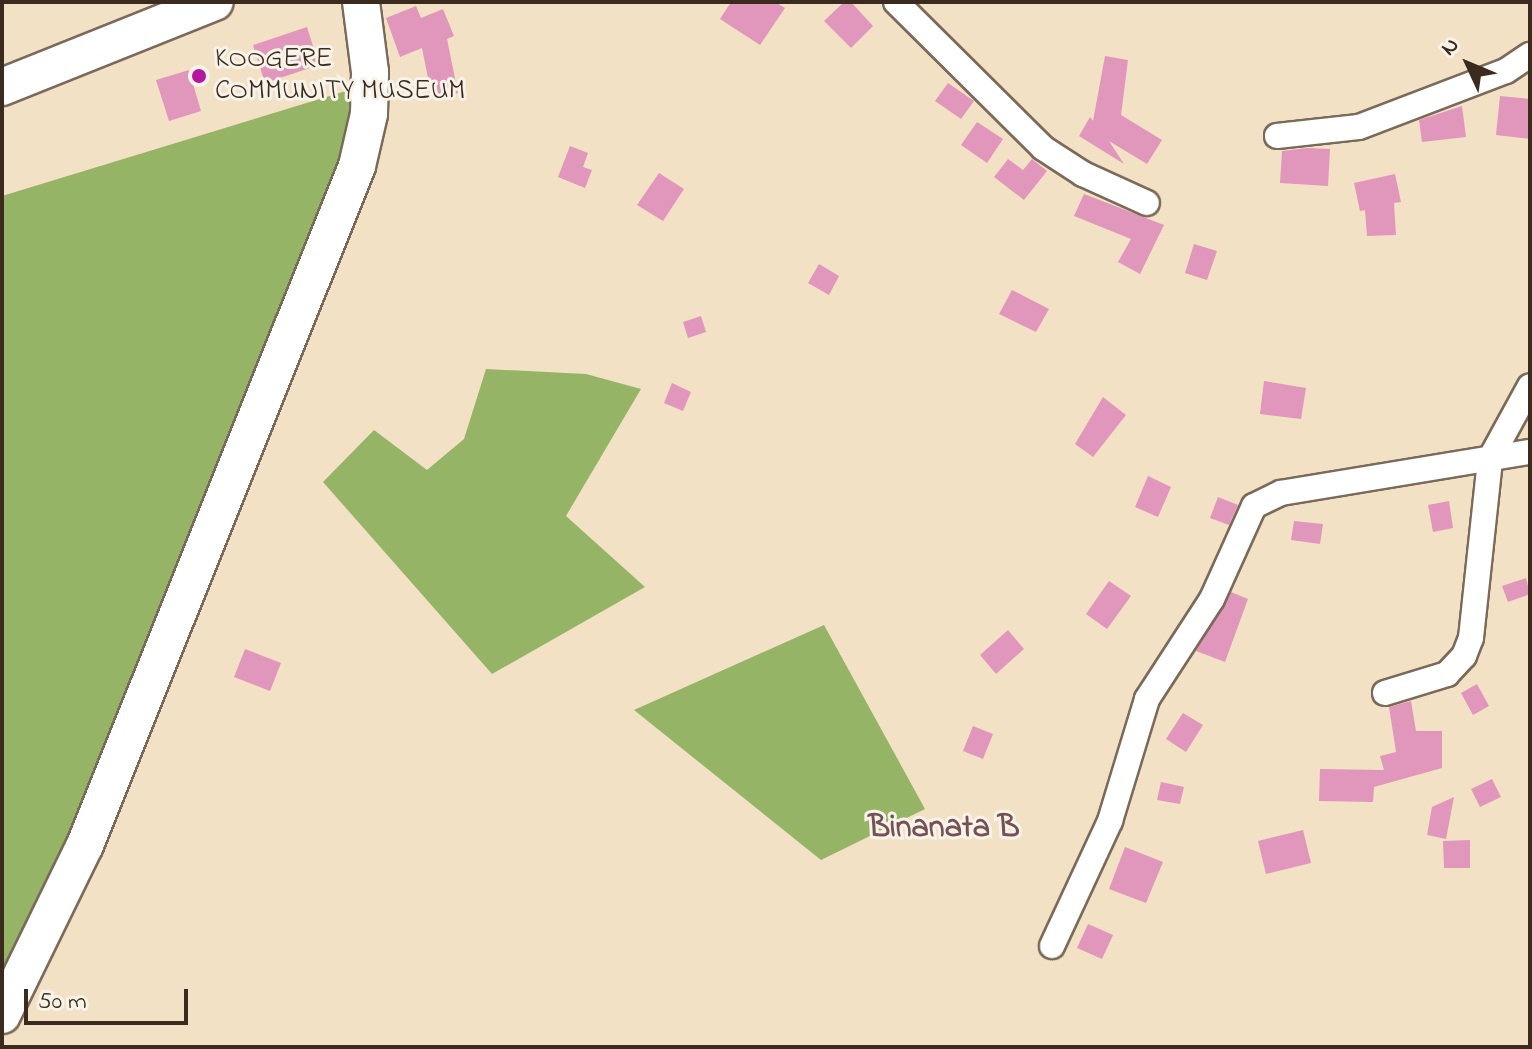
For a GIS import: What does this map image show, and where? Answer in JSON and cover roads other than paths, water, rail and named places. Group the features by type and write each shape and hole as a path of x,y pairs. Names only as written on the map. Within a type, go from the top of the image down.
{"street":[{"path":"2,1015 85,845 357,166 369,114 370,72 361,2"},
{"path":"896,2 1043,148 1083,174 1147,203"},
{"path":"2,87 197,5"},
{"path":"1277,136 1359,127 1506,71 1530,55"},
{"path":"1385,693 1447,674 1464,656 1475,608 1490,459 1530,386"},
{"path":"1052,946 1110,821 1147,699 1212,599 1254,506 1281,493 1530,452"}],"place":[{"name":"KOOGERE COMMUNITY MUSEUM","path":"199,76"}],"district":[{"name":"Binanata B","path":"944,829"}]}
